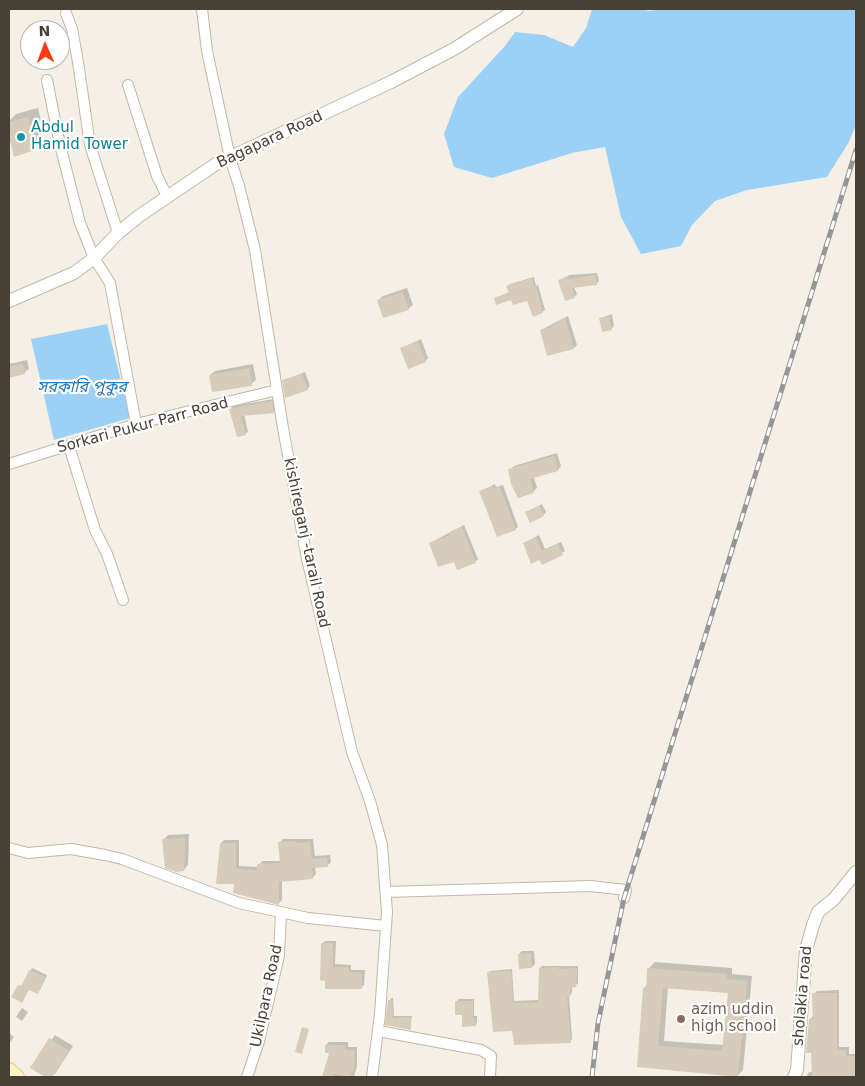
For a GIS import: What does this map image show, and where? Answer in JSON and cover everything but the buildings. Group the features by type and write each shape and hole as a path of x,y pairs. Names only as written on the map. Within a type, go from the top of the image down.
{"main road":[{"path":"9,1070 17,1077"}],"street":[{"name":"kishireganj -tarail Road","path":"202,9 207,51 230,158 239,186 254,250 307,559 348,735 370,800 382,845 386,892 386,926 378,1031 372,1077"},
{"name":"Bagapara Road","path":"9,301 74,273 94,258 118,233 167,196 216,164 238,152 328,113 446,53 517,9"},
{"path":"66,13 72,29 78,62 90,146 118,233"},
{"path":"47,80 66,171 80,223 94,258 110,283 136,424"},
{"path":"128,85 156,176 167,196"},
{"name":"Sorkari Pukur Parr Road","path":"9,464 136,424 277,390"},
{"path":"69,446 95,530 107,554 123,600"},
{"path":"9,848 28,853 71,849 105,855 122,859 239,903 281,913 386,926"},
{"name":"sholakia road","path":"794,1077 797,1070 806,950 813,924 818,912 834,899 856,872"},
{"path":"386,892 590,886 626,890 624,898"},
{"name":"Ukilpara Road","path":"247,1077 259,1040 279,956 281,913"},
{"path":"378,1031 481,1050 491,1056 490,1077"}],"water":[{"path":"592,9 644,9 648,11 664,9 856,9 856,124 849,142 827,177 747,190 715,201 692,225 681,246 641,254 621,217 605,147 572,153 492,178 454,167 444,134 458,97 505,46 515,32 544,35 573,47 586,28"},
{"name":"সরকারি পুকুর","path":"107,324 130,418 54,440 31,339"}],"railway":[{"path":"592,1077 598,1023 624,898 856,150"}],"place":[{"name":"Abdul Hamid Tower","path":"21,137"},
{"name":"azim uddin high school","path":"681,1019"}]}
